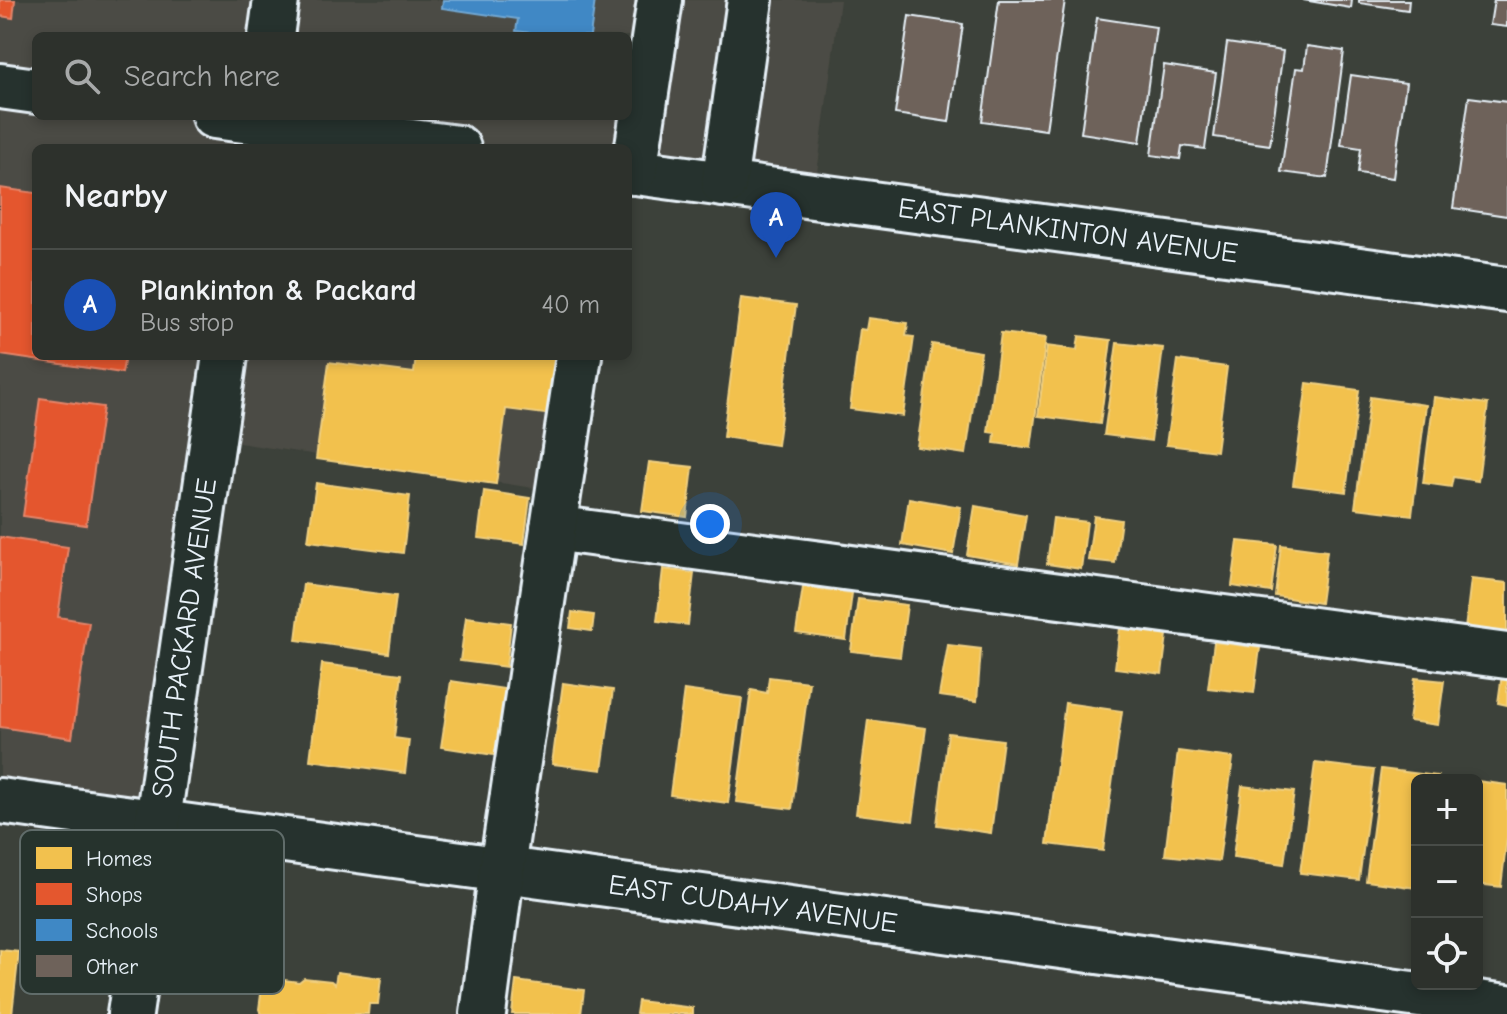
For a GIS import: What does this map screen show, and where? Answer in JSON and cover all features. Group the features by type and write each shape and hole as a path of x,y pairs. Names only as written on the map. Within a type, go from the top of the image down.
{"street":[{"path":"272,32 276,0"},
{"path":"632,165 660,0"},
{"path":"724,184 750,0"},
{"path":"0,86 32,90"},
{"path":"227,120 257,129 416,144"},
{"name":"EAST PLANKINTON AVENUE","path":"632,171 1507,290"},
{"name":"SOUTH PACKARD AVENUE","path":"157,830 224,360"},
{"path":"483,1014 578,360"},
{"path":"553,528 1507,656"},
{"name":"EAST CUDAHY AVENUE","path":"0,801 212,830"},
{"name":"EAST CUDAHY AVENUE","path":"284,839 1507,1007"},
{"name":"SOUTH PACKARD AVENUE","path":"130,1014 133,994"}],"shaded area":[{"path":"0,0 840,0 814,196 632,149 632,144 32,144 32,360 578,360 559,492 213,439 158,823 0,801"}],"building: Homes":[{"path":"741,298 796,305 777,445 723,437"},
{"path":"868,318 908,323 906,336 914,337 903,416 850,409 860,329 866,330"},
{"path":"1001,333 1046,338 1031,448 994,443 995,433 988,432"},
{"path":"1079,336 1111,340 1100,424 1038,416 1047,346 1077,350"},
{"path":"1117,343 1163,348 1151,441 1104,435"},
{"path":"932,344 981,352 966,454 917,447"},
{"path":"416,360 567,360 560,416 506,409 496,484 316,459 329,362 414,373"},
{"path":"1178,360 1227,367 1216,451 1166,445"},
{"path":"1307,383 1359,390 1346,492 1293,485"},
{"path":"1370,397 1426,405 1412,515 1355,508"},
{"path":"1434,397 1488,404 1478,481 1453,477 1451,487 1423,483"},
{"path":"649,462 693,467 687,517 642,511"},
{"path":"316,483 410,496 403,553 308,541"},
{"path":"484,491 530,498 524,544 478,538"},
{"path":"909,498 961,507 953,554 902,545"},
{"path":"975,506 1026,515 1018,564 967,555"},
{"path":"1094,516 1121,520 1115,563 1088,560"},
{"path":"1053,518 1087,522 1081,569 1047,564"},
{"path":"1238,541 1277,545 1271,592 1232,586"},
{"path":"1281,545 1327,551 1320,603 1275,596"},
{"path":"663,569 694,573 688,625 657,621"},
{"path":"1471,579 1507,583 1507,635 1465,629"},
{"path":"303,584 396,596 389,653 296,640"},
{"path":"803,587 852,593 846,640 796,633"},
{"path":"858,599 907,605 900,657 851,651"},
{"path":"572,612 594,615 592,631 570,628"},
{"path":"466,617 511,623 506,667 460,661"},
{"path":"1121,620 1168,627 1162,674 1115,668"},
{"path":"1214,642 1260,648 1254,693 1208,688"},
{"path":"948,645 981,649 977,701 939,696"},
{"path":"322,664 402,674 394,738 409,740 405,773 310,760"},
{"path":"1502,674 1507,674 1507,705 1498,703"},
{"path":"769,677 809,682 792,809 736,802 751,690 767,693"},
{"path":"1415,678 1444,681 1438,725 1409,721"},
{"path":"451,681 511,690 501,756 441,747"},
{"path":"563,683 613,690 602,770 552,764"},
{"path":"684,690 742,698 728,803 670,795"},
{"path":"1065,703 1122,711 1103,851 1047,844"},
{"path":"868,720 926,728 913,821 856,814"},
{"path":"948,733 1003,740 991,833 937,825"},
{"path":"1178,751 1233,758 1219,861 1165,855"},
{"path":"1315,763 1374,770 1359,880 1300,873"},
{"path":"1381,769 1422,774 1411,774 1411,887 1366,881"},
{"path":"1483,782 1507,785 1507,837 1501,887 1483,885"},
{"path":"1242,786 1294,792 1284,864 1233,857"},
{"path":"0,950 19,952 12,1014 0,1014"},
{"path":"337,972 381,978 378,1004 369,1004 368,1014 261,1014 259,1009 261,994 284,994 284,980 299,982 304,978 335,984"},
{"path":"516,981 584,990 581,1014 512,1014"},
{"path":"638,1001 693,1008 693,1014 636,1014"}],"building: Shops":[{"path":"0,0 15,0 13,18 0,16"},
{"path":"0,188 32,192 32,360 0,355"},
{"path":"34,360 124,360 122,373"},
{"path":"40,398 103,407 86,525 23,516"},
{"path":"0,537 68,547 58,617 89,622 72,738 0,727"}],"building: Schools":[{"path":"443,0 595,0 591,32 516,31 518,19 442,8"}],"building: Other":[{"path":"999,0 1065,0 1046,130 982,121"},
{"path":"1303,0 1352,0 1351,8"},
{"path":"1359,0 1409,0 1408,10 1359,3"},
{"path":"1494,0 1507,0 1507,27 1490,25"},
{"path":"909,16 963,24 949,122 895,114"},
{"path":"1097,18 1156,27 1140,142 1081,133"},
{"path":"1227,43 1283,51 1270,145 1214,137"},
{"path":"1307,46 1344,51 1327,178 1281,172 1296,68 1304,69"},
{"path":"1164,65 1216,73 1205,149 1182,146 1180,159 1151,155"},
{"path":"1351,75 1406,83 1393,178 1358,173 1361,148 1341,145"},
{"path":"1469,97 1507,102 1507,216 1453,208"}],"place":[{"name":"Plankinton & Packard","path":"776,258"}]}
